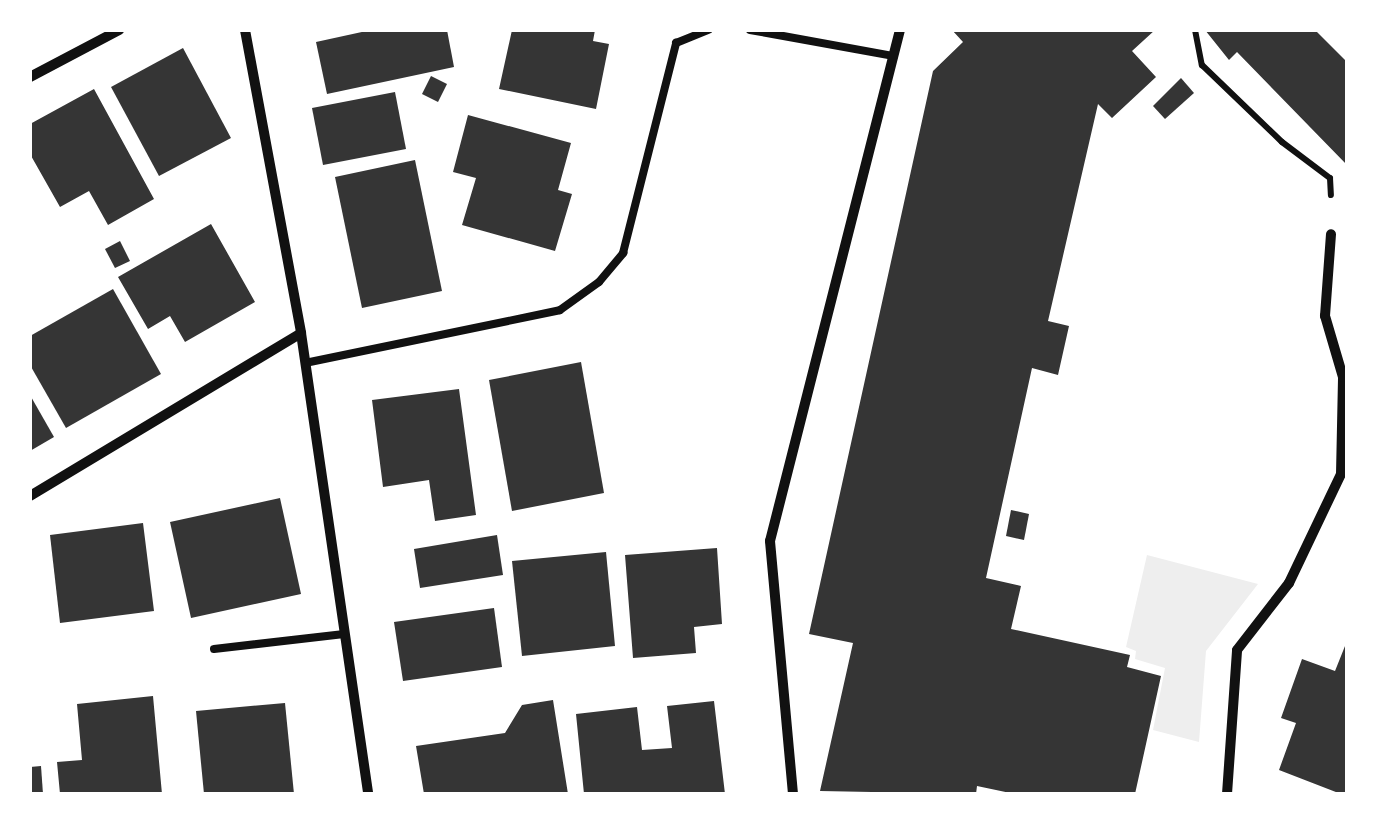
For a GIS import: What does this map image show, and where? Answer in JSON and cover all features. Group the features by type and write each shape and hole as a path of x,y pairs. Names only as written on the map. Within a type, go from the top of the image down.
{"street":[{"path":"30,77 119,30"},
{"path":"245,30 301,333 368,794"},
{"path":"793,794 770,541 900,30"},
{"path":"1228,794 1236,650 1289,583 1341,474 1343,378 1325,316 1331,234"},
{"path":"30,496 301,333"}],"lane":[{"path":"305,363 560,310 600,282 623,253 676,44 708,30"},
{"path":"750,30 893,56"},
{"path":"214,649 344,634"}],"path":[{"path":"1195,30 1202,65 1282,142 1330,178 1331,234"}],"shaded area":[{"path":"1147,555 1258,584 1206,651 1199,742 1153,730 1165,668 1135,659 1136,651 1126,647"}],"building":[{"path":"371,30 447,30 454,67 327,94 316,42"},
{"path":"512,30 595,30 593,41 609,44 596,109 499,89"},
{"path":"952,30 1155,30 1132,51 1156,77 1112,118 1098,104 1048,321 1069,326 1058,375 1032,368 986,578 1021,586 1011,629 1130,655 1127,667 1161,676 1135,794 1015,794 977,786 976,794 820,791 853,643 809,634 933,71 963,42"},
{"path":"1205,30 1315,30 1347,62 1347,165 1237,52 1229,60"},
{"path":"183,48 231,138 159,176 111,87"},
{"path":"431,76 447,84 438,102 422,94"},
{"path":"1181,78 1194,93 1165,119 1153,106"},
{"path":"94,89 154,199 108,225 89,191 60,207 30,154 30,124"},
{"path":"395,92 406,149 323,165 312,108"},
{"path":"468,115 571,143 558,190 572,194 555,251 462,225 476,178 453,172"},
{"path":"415,160 442,291 362,308 335,177"},
{"path":"211,224 255,302 185,342 170,316 148,329 118,277"},
{"path":"120,241 130,261 115,268 105,249"},
{"path":"113,289 161,374 66,428 30,365 30,336"},
{"path":"581,362 604,493 512,511 489,380"},
{"path":"459,389 476,515 435,521 429,480 383,487 372,400"},
{"path":"30,395 54,437 30,451"},
{"path":"280,498 301,594 191,618 170,522"},
{"path":"1011,510 1029,514 1024,540 1006,536"},
{"path":"143,523 154,611 60,623 50,535"},
{"path":"497,535 503,575 420,588 414,549"},
{"path":"717,548 722,624 694,627 696,653 633,658 625,555"},
{"path":"606,552 615,646 522,656 512,561"},
{"path":"494,608 502,667 403,681 394,622"},
{"path":"1347,641 1347,794 1341,794 1279,770 1296,723 1281,718 1302,659 1335,671"},
{"path":"153,696 162,794 60,794 57,762 82,760 77,704"},
{"path":"553,700 568,794 424,794 416,746 505,733 522,705"},
{"path":"714,701 725,794 584,794 576,714 637,707 642,750 672,748 667,706"},
{"path":"285,703 294,794 204,794 196,711"},
{"path":"41,766 43,794 30,794 30,767"}]}
